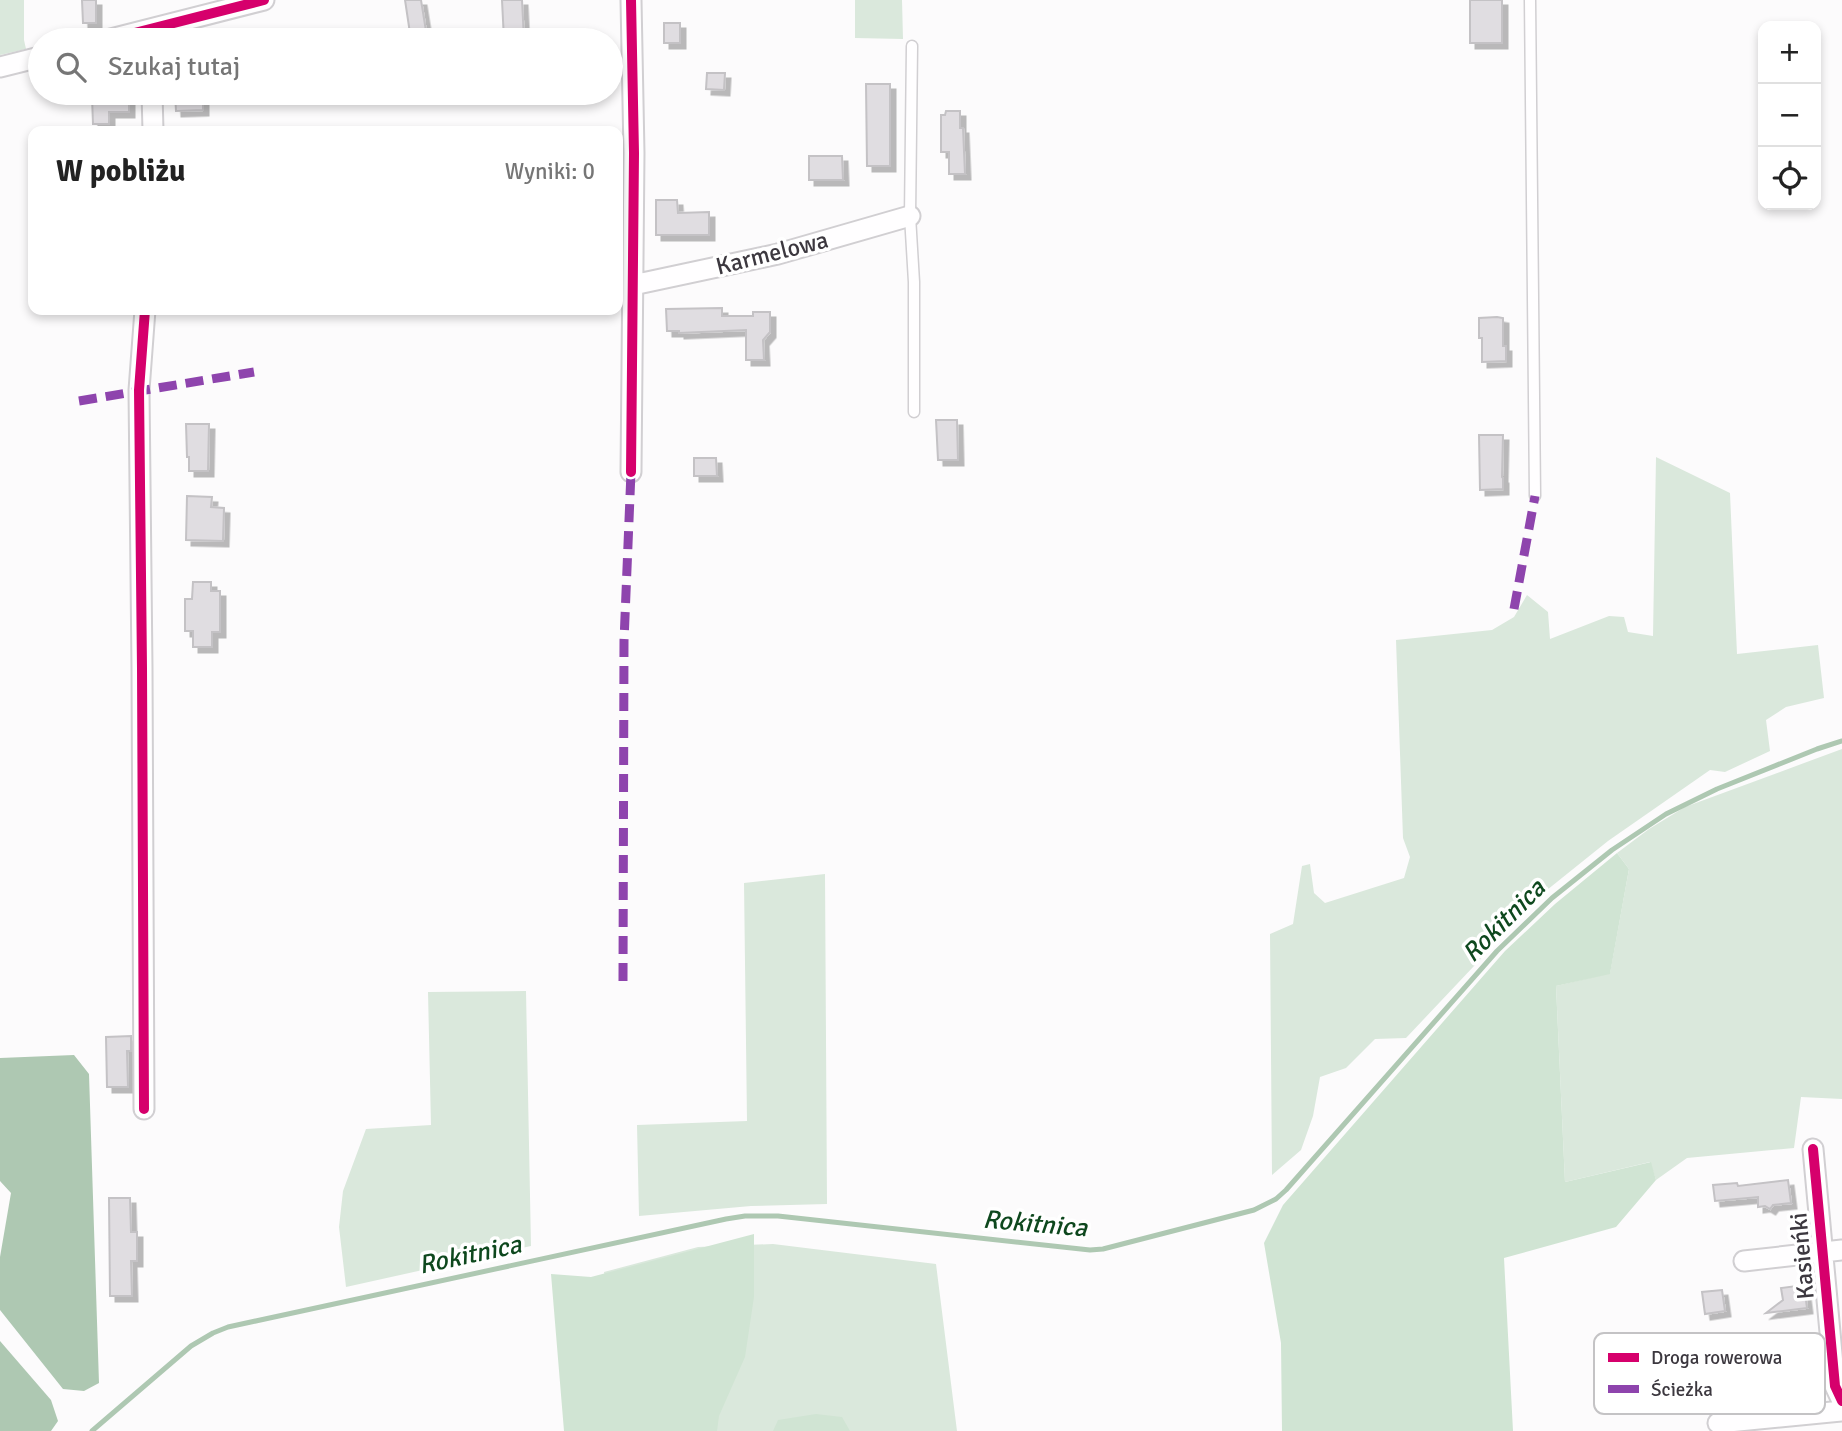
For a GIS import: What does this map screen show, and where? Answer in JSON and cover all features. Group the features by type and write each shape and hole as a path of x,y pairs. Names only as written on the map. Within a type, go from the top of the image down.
{"street":[{"path":"631,0 634,153 631,472"},
{"path":"168,28 257,1"},
{"path":"0,67 28,60"},
{"path":"152,105 153,126"},
{"name":"Karmelowa","path":"633,285 778,254 910,216"},
{"path":"144,1110 139,390 145,315"},
{"name":"Kasieńki","path":"1814,1149 1833,1252 1835,1386 1842,1401"},
{"path":"1744,1261 1833,1252"},
{"path":"1718,1423 1811,1414"}],"lane":[{"path":"1530,0 1535,496"},
{"path":"912,46 910,216 914,282 914,412"}],"shaded area":[{"path":"0,0 24,0 26,49 0,55"},
{"path":"855,0 902,0 903,39 855,38"},
{"path":"1656,457 1730,493 1737,654 1818,645 1824,698 1786,707 1766,720 1770,751 1725,772 1710,770 1608,841 1542,894 1406,1038 1375,1039 1346,1068 1320,1077 1313,1116 1301,1150 1272,1175 1270,934 1293,924 1302,866 1310,864 1314,893 1325,903 1404,878 1410,857 1403,838 1396,640 1492,630 1514,617 1527,595 1548,612 1550,639 1609,616 1624,617 1628,632 1653,636"},
{"path":"1842,749 1842,1099 1801,1097 1794,1148 1687,1158 1656,1180 1650,1162 1565,1182 1556,986 1610,973 1629,869 1617,853 1685,807"},
{"path":"1617,853 1629,869 1610,974 1556,986 1565,1182 1651,1162 1656,1180 1616,1227 1504,1258 1513,1431 1282,1431 1281,1343 1264,1243 1283,1205 1505,951 1555,904"},
{"path":"825,874 827,1204 751,1206 639,1216 637,1125 747,1121 744,883"},
{"path":"526,991 531,1246 346,1287 339,1227 343,1191 366,1129 431,1125 428,992"},
{"path":"74,1055 89,1074 99,1383 84,1391 63,1389 0,1310 0,1257 11,1193 0,1181 0,1058"},
{"path":"754,1234 754,1297 745,1357 719,1416 717,1431 564,1431 551,1274 591,1277"},
{"path":"773,1244 936,1264 957,1431 620,1431 604,1272 698,1247"},
{"path":"0,1341 51,1400 58,1421 51,1431 0,1431"},
{"path":"816,1414 842,1417 850,1431 773,1431 778,1420"}],"building":[{"path":"82,0 96,0 96,23 83,23"},
{"path":"405,0 421,0 426,28 409,28"},
{"path":"502,0 522,0 523,28 503,28"},
{"path":"1470,0 1502,0 1502,43 1470,43"},
{"path":"664,23 680,23 680,43 664,43"},
{"path":"707,73 725,73 724,90 706,89"},
{"path":"866,84 890,84 890,166 867,166"},
{"path":"92,105 129,105 129,112 109,112 109,124 93,124"},
{"path":"176,105 203,105 203,110 176,111"},
{"path":"946,111 960,111 965,174 949,174 949,152 941,152 941,115 945,115"},
{"path":"809,156 842,156 843,180 809,180"},
{"path":"656,200 677,200 678,213 709,212 709,235 656,235"},
{"path":"722,308 722,316 753,316 753,312 770,312 770,332 763,340 764,360 746,360 746,330 679,333 667,331 666,309"},
{"path":"1479,318 1503,318 1506,361 1482,362"},
{"path":"936,420 957,420 958,460 938,460"},
{"path":"186,424 209,424 208,471 189,471"},
{"path":"1479,435 1503,435 1503,489 1480,490"},
{"path":"694,458 716,458 717,476 694,476"},
{"path":"187,496 212,497 211,507 224,508 223,541 186,540"},
{"path":"193,582 211,582 211,591 220,591 220,632 212,632 212,647 193,647 193,631 185,631 185,599 192,599"},
{"path":"131,1036 131,1051 127,1051 128,1087 107,1087 106,1037"},
{"path":"1788,1180 1791,1203 1773,1205 1770,1209 1765,1206 1758,1207 1758,1197 1715,1201 1713,1185 1737,1183 1738,1186"},
{"path":"109,1198 130,1198 131,1232 137,1232 137,1261 131,1261 132,1296 110,1296"},
{"path":"1804,1285 1807,1308 1766,1313 1783,1300 1781,1288"},
{"path":"1722,1290 1725,1311 1705,1314 1702,1292"}],"waterway":[{"name":"Rokitnica","path":"92,1431 191,1346 228,1327 726,1219 778,1216 1090,1250 1103,1249 1254,1210 1276,1199 1286,1190 1497,951 1552,898 1612,850 1666,814 1717,789 1842,741"}],"marked path":[{"path":"79,401 254,372"},
{"path":"623,981 624,641 631,472"},
{"path":"1514,609 1535,496"}],"cycle path":[{"path":"154,28 264,0"},
{"path":"631,0 634,153 631,472"},
{"path":"144,1109 139,390 145,315"},
{"path":"1813,1149 1835,1386 1842,1401"}]}
